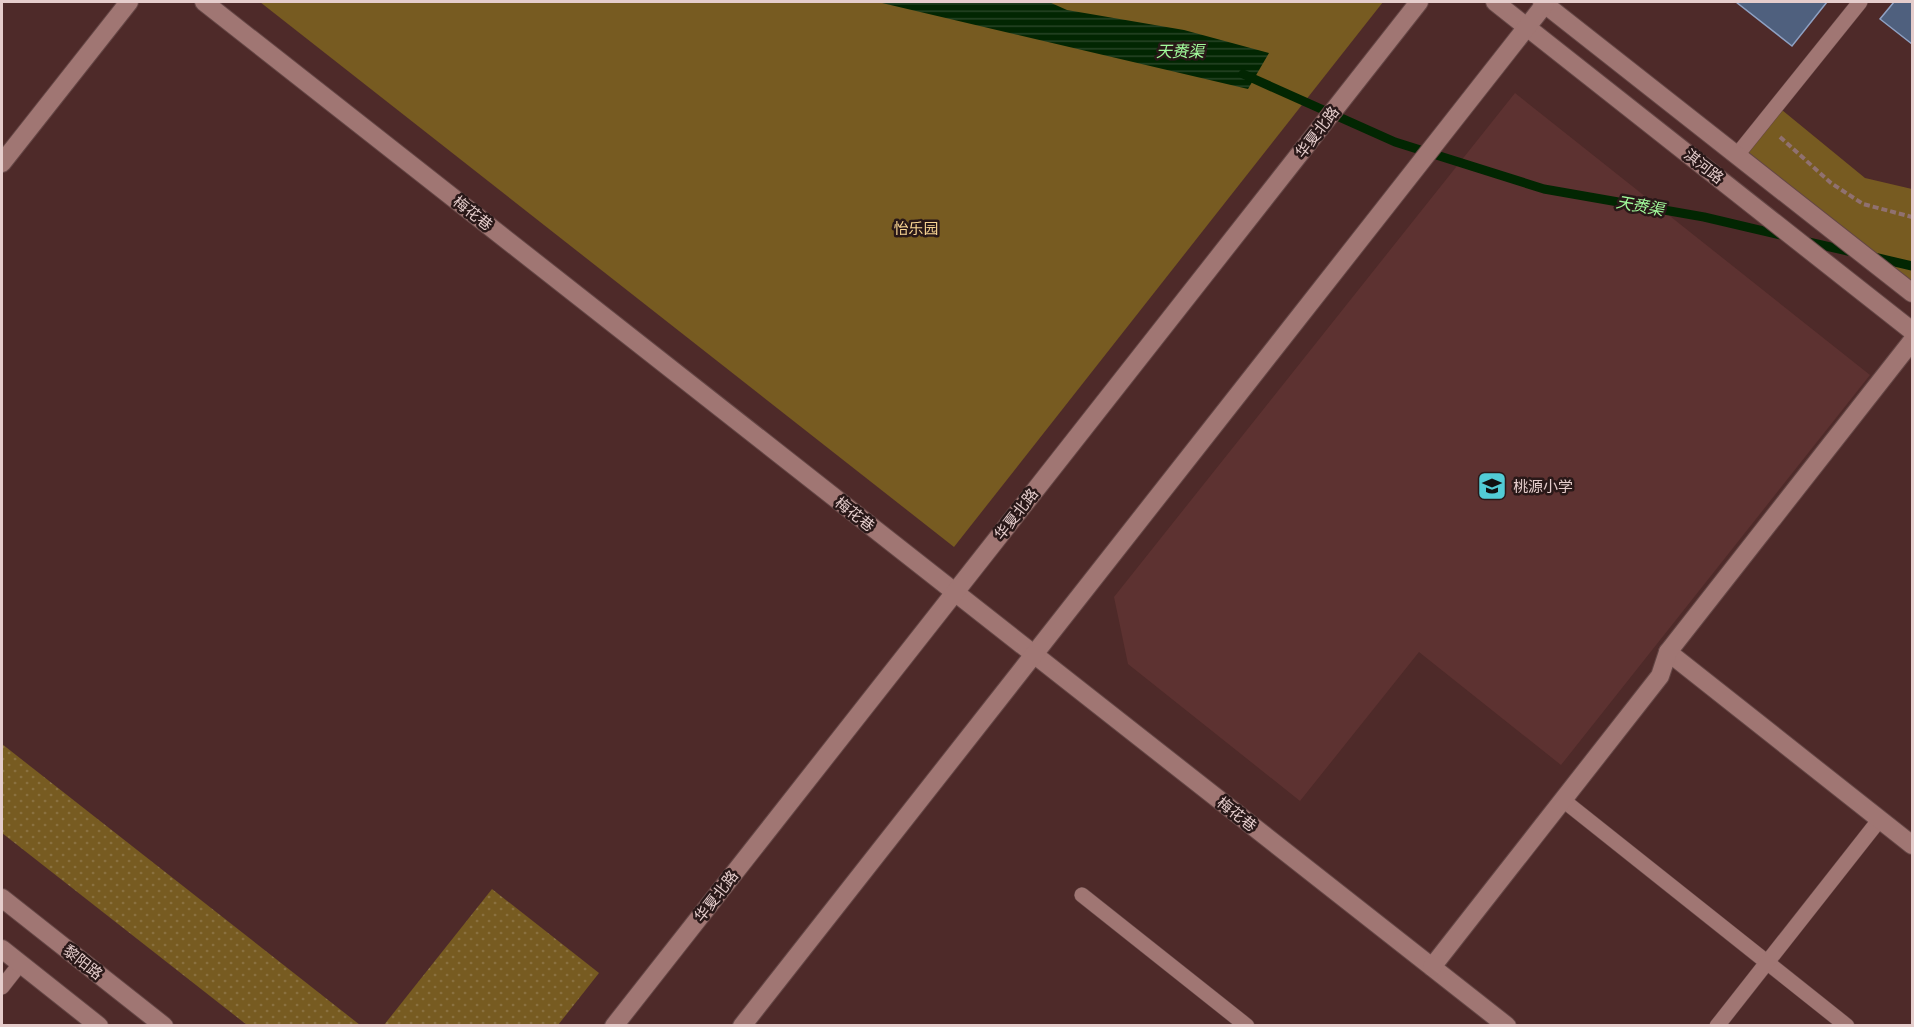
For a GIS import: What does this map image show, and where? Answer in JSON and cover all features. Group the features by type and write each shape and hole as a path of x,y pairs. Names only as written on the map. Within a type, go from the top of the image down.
{"street":[{"path":"2,163 129,2"},
{"name":"梅花巷","path":"204,2 1507,1026"},
{"name":"华夏北路","path":"614,1026 1419,2"},
{"name":"淇河路","path":"1495,2 1912,331"},
{"path":"742,1026 1544,3"},
{"name":"淇河路","path":"1544,3 1912,293"},
{"path":"1432,966 1660,676 1668,652 1912,341"},
{"path":"1668,652 1912,845"},
{"name":"黎阳路","path":"2,898 164,1026"},
{"path":"2,949 99,1026"}],"lane":[{"path":"1737,155 1860,2"},
{"path":"1563,800 1847,1026"},
{"path":"1717,1026 1880,819"},
{"path":"1082,895 1247,1026"},
{"path":"2,987 20,964"}],"path":[{"path":"1763,122 1831,183 1863,204 1912,217"}],"shaded area":[{"name":"桃源小学","path":"1515,93 1870,375 1561,765 1419,652 1300,801 1128,664 1114,597"}],"green space":[{"name":"怡乐园","path":"260,2 1383,2 954,547"},
{"path":"1776,105 1865,178 1912,189 1912,293 1737,155"},
{"path":"2,744 360,1025 247,1025 2,833"},
{"path":"492,889 599,973 558,1025 384,1025"}],"water":[{"name":"天赉渠","path":"851,2 1049,2 1067,10 1184,30 1269,53 1248,89 882,3"}],"building":[{"path":"1736,2 1827,2 1792,46"},
{"path":"1894,2 1912,2 1912,44 1880,19"}],"waterway":[{"name":"天赉渠","path":"1243,74 1395,142 1544,189 1704,217 1785,236"},
{"name":"天赉渠","path":"1804,241 1852,252"},
{"name":"天赉渠","path":"1874,257 1912,266"}],"place":[{"name":"桃源小学","path":"1492,486"}]}
